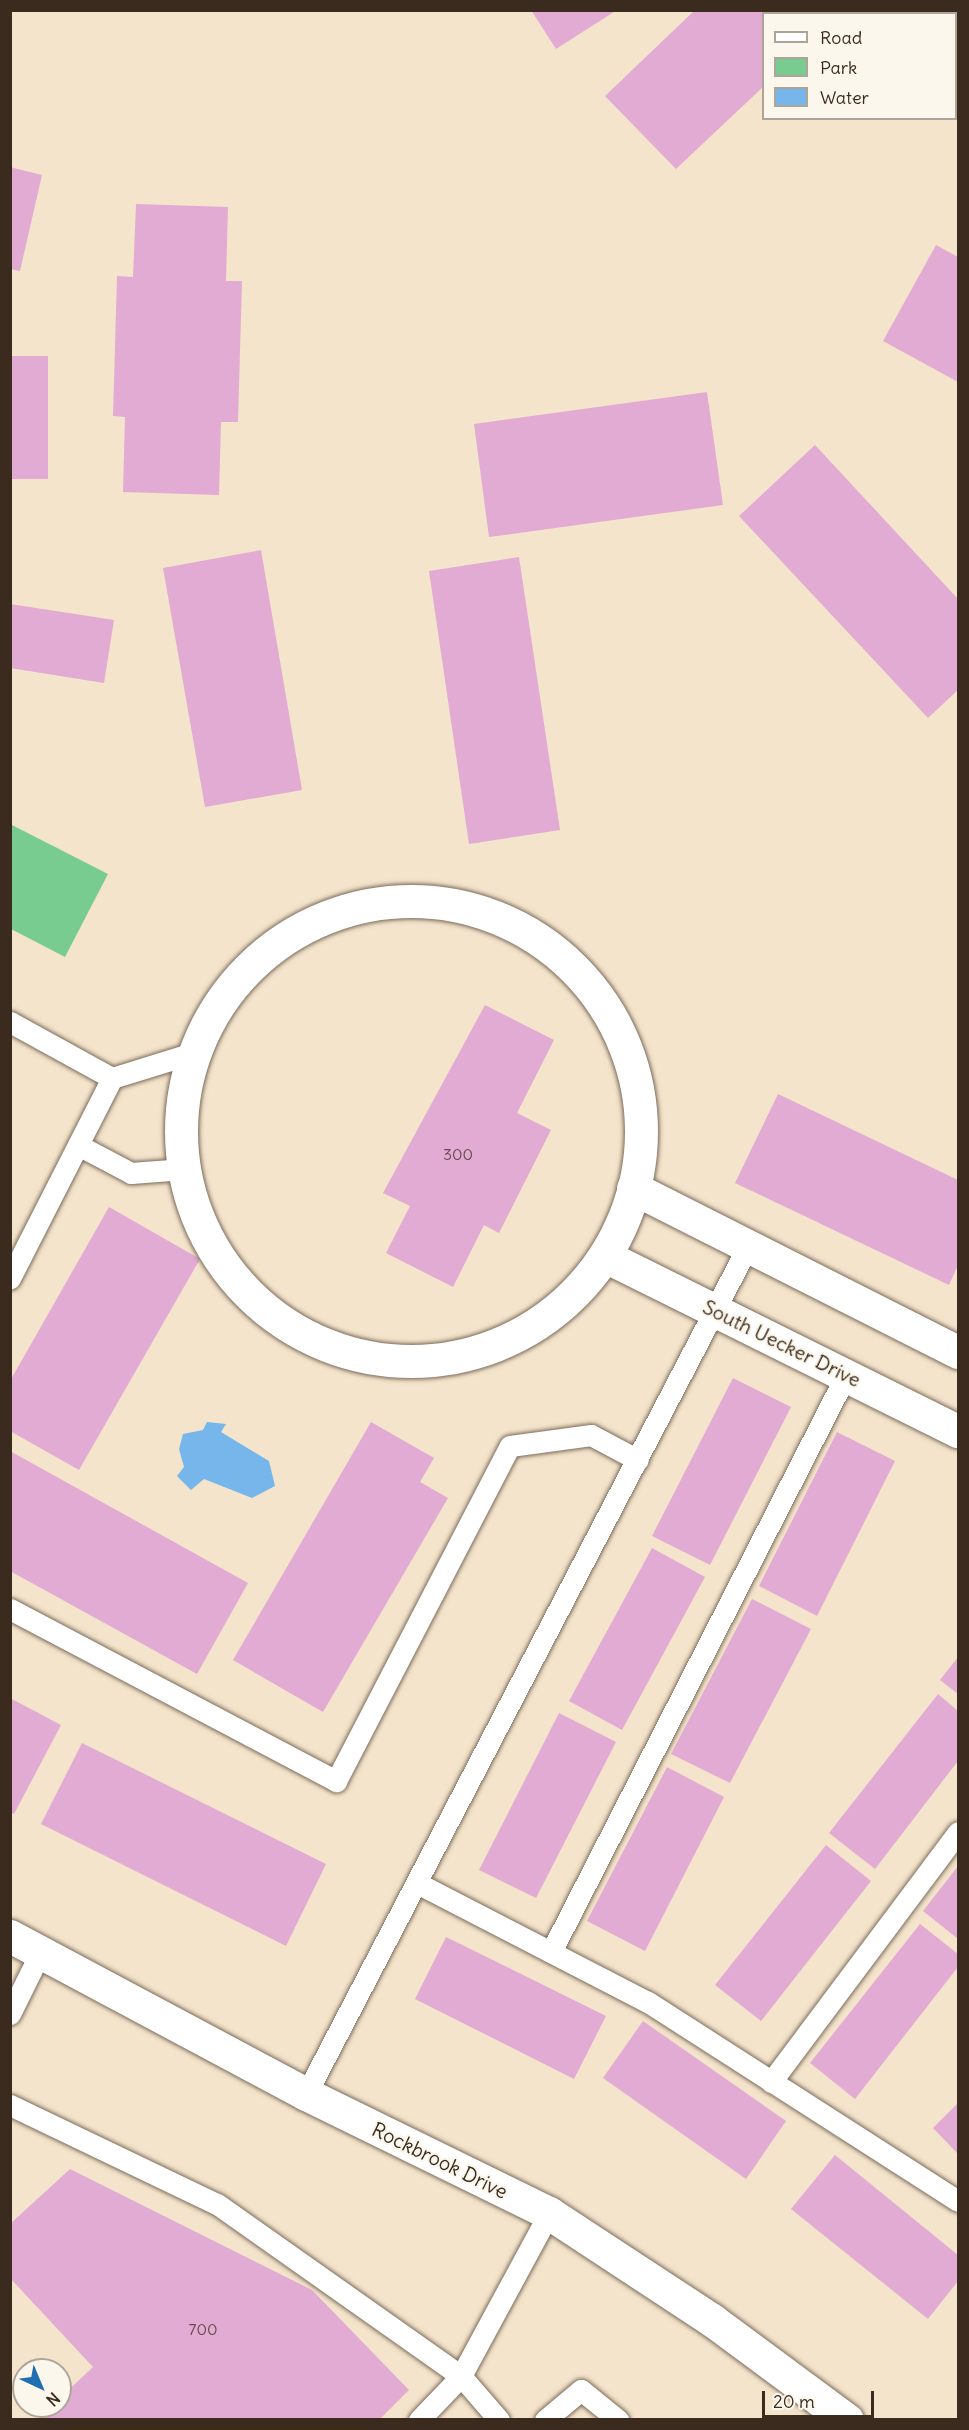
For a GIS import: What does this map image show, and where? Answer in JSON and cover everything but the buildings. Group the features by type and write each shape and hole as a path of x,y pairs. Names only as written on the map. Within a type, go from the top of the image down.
{"street":[{"path":"394,900 460,904 523,927 575,966 615,1019 638,1081 643,1147 633,1188 605,1256 555,1312 497,1346 433,1361 367,1359 304,1336 250,1298 209,1246 184,1169 180,1118 193,1053 224,994 271,947 319,920 394,900"},
{"path":"633,1188 958,1352"},
{"name":"South Uecker Drive","path":"605,1256 958,1431"},
{"name":"Rockbrook Drive","path":"10,1936 306,2094 549,2213 712,2320 847,2420"}],"lane":[{"path":"10,1022 112,1078 193,1053"},
{"path":"10,1278 112,1078"},
{"path":"78,1145 131,1173 184,1169"},
{"path":"306,2094 748,1246"},
{"path":"550,1952 846,1375"},
{"path":"10,1609 336,1781 510,1446 591,1435 638,1460"},
{"path":"771,2082 958,1832"},
{"path":"417,1882 648,2002 958,2202"},
{"path":"10,2014 41,1951"},
{"path":"10,2105 217,2204 461,2376 499,2420"},
{"path":"418,2420 461,2376 549,2213"},
{"path":"545,2420 581,2390 618,2420"}],"green space":[{"path":"10,824 108,874 65,957 11,929"}],"water":[{"path":"207,1422 226,1424 221,1432 269,1461 275,1486 252,1498 204,1479 191,1490 177,1476 184,1467 179,1449 183,1434 203,1430"}]}
